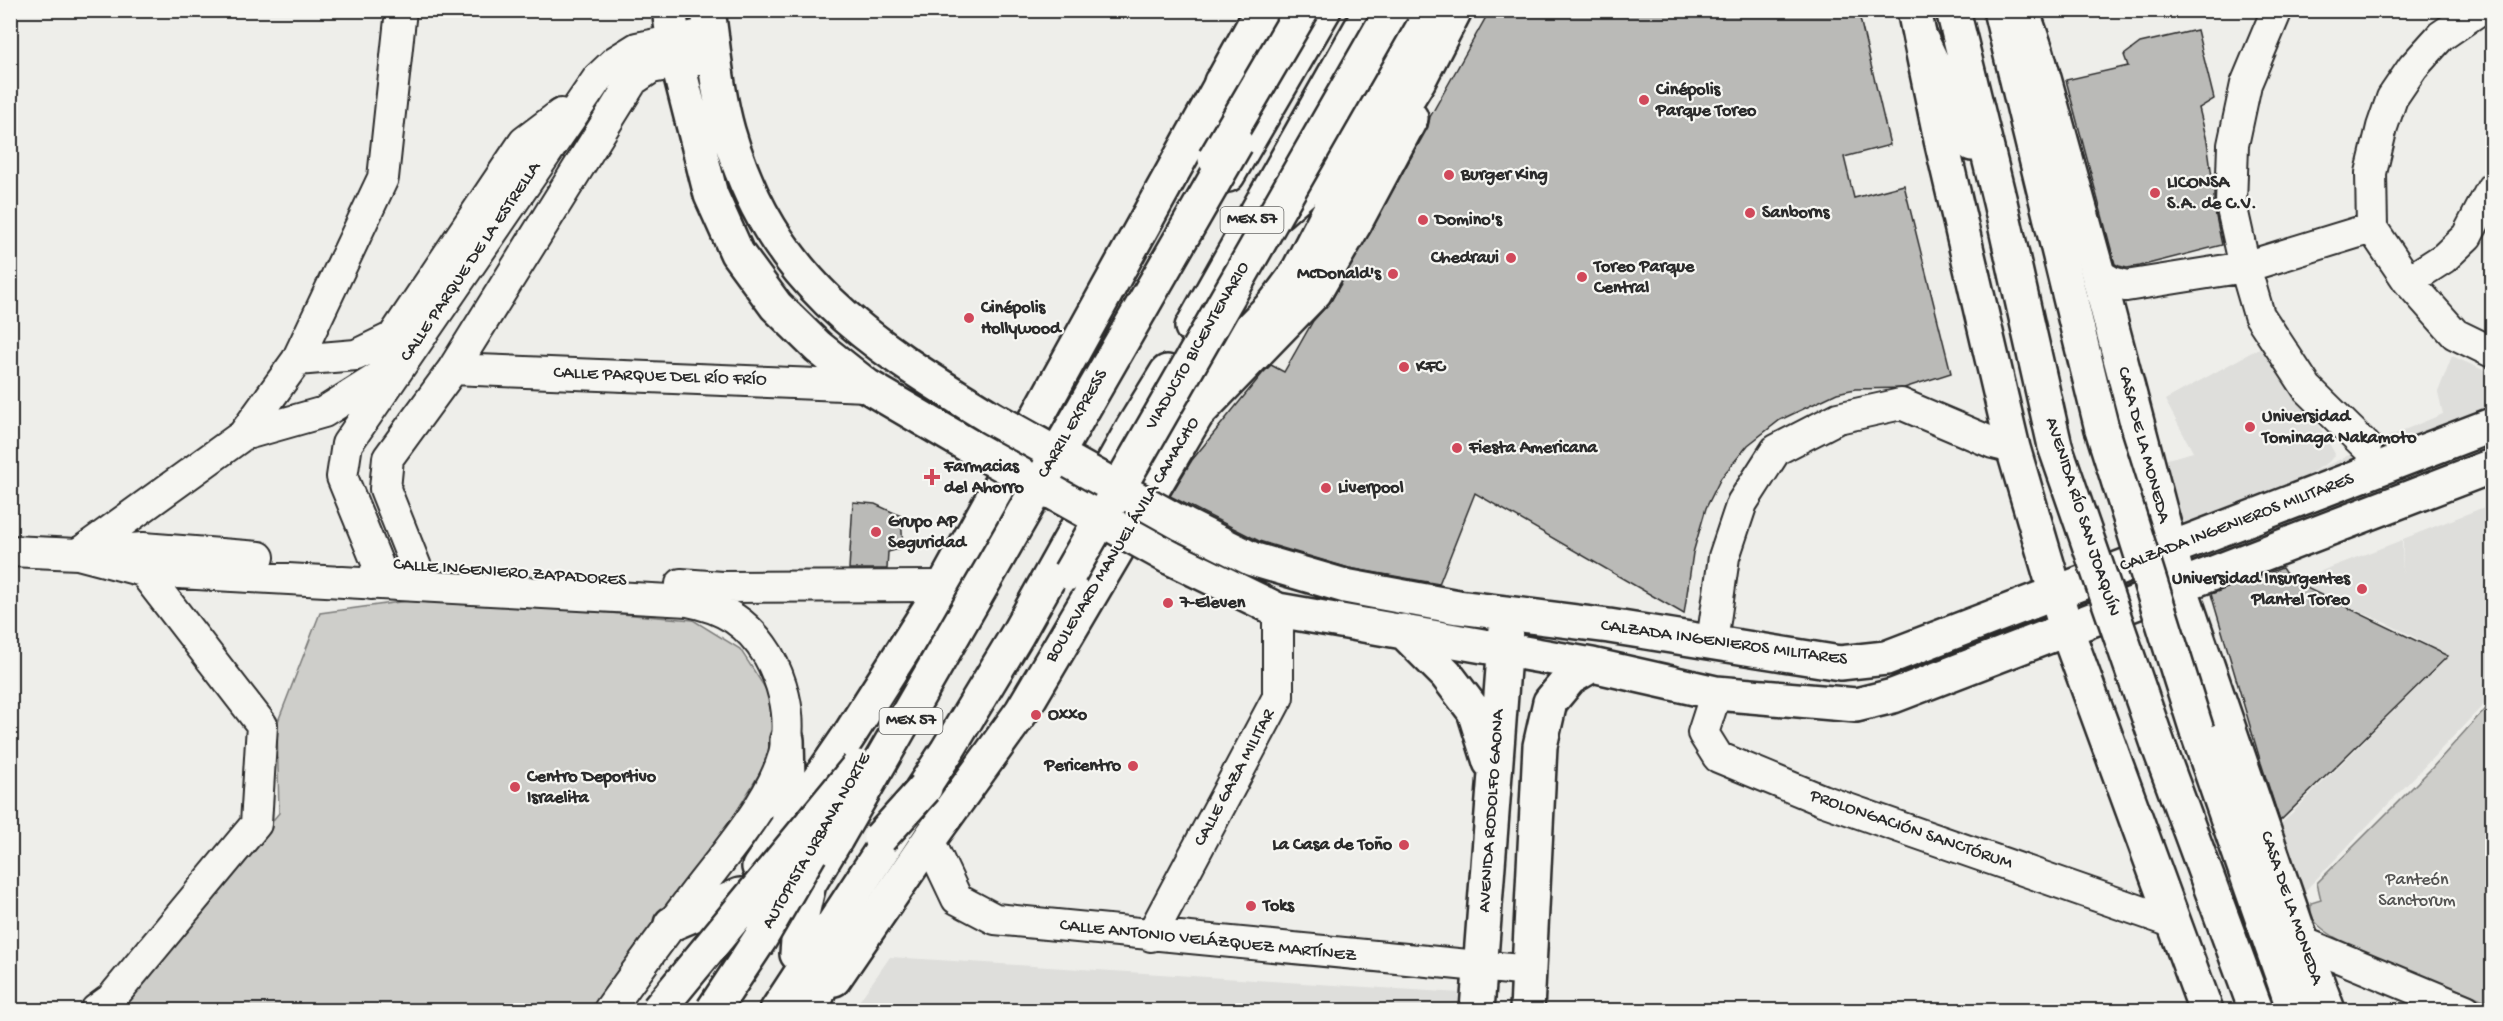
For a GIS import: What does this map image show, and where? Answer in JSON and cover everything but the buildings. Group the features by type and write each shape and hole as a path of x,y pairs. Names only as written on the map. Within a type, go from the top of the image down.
{"main road":[{"path":"948,596 1107,293 1262,10"},
{"path":"664,1011 848,737 948,596 1302,10"},
{"name":"CARRIL EXPRESS","path":"797,954 799,927 809,884 1313,10"},
{"name":"MEX 57","path":"693,1011 867,788 921,705 1098,411 1226,179 1324,10"},
{"name":"MEX 57","path":"777,1011 919,792 1017,635 1371,10"},
{"name":"VIADUCTO BICENTENARIO","path":"797,954 852,873 968,738 1000,695 1392,10"},
{"path":"1235,251 1328,169 1428,10"},
{"path":"1353,177 1428,10"},
{"path":"1307,286 1333,226 1385,154 1455,10"},
{"name":"BOULEVARD MANUEL ÁVILA CAMACHO","path":"813,1011 929,840 1022,711 1197,414 1315,292 1355,223 1469,10"},
{"name":"AVENIDA RÍO SAN JOAQUÍN","path":"1953,10 2000,201 2055,446 2158,747 2256,1011"},
{"path":"2001,10 2102,429 2197,731 2294,1011"},
{"name":"CASA DE LA MONEDA","path":"2022,10 2037,53 2098,274 2180,586 2302,942 2328,1011"},
{"path":"1917,24 2000,201"},
{"path":"1917,24 1944,152 2013,448 2066,628 2206,1011"},
{"name":"CALZADA INGENIEROS MILITARES","path":"711,33 728,130 744,175 767,222 800,272 847,319 907,366 990,417 1182,524 1252,559 1345,586 1458,607 1508,612 1840,663 1886,658 2493,425"},
{"name":"CALZADA INGENIEROS MILITARES","path":"673,37 711,195 737,253 776,306 818,347 867,386 970,447 1169,557 1278,610 1592,665 1716,693 1856,705 1893,696 2493,466"},
{"path":"1153,397 1229,350 1275,303 1296,275 1314,238 1353,177 1377,148 1419,80"},
{"path":"1221,82 1226,179"},
{"path":"1197,414 1237,358 1307,286 1355,223"},
{"path":"818,347 847,319"},
{"name":"AUTOPISTA URBANA NORTE","path":"713,1011 760,939 858,767 948,596"},
{"name":"AVENIDA RODOLFO GAONA","path":"1476,1011 1508,612"},
{"path":"1403,631 1446,674 1473,711 1495,776"},
{"path":"1527,1011 1540,746 1550,702 1570,678 1592,665"},
{"path":"787,740 789,824"},
{"path":"658,1011 858,767"},
{"path":"813,1011 822,982 914,826 919,792"},
{"name":"CARRIL EXPRESS","path":"760,939 836,839"},
{"path":"671,924 740,896"},
{"path":"760,1011 797,954"}],"street":[{"path":"78,555 243,435 297,360 383,178 401,10"},
{"path":"2277,10 2246,84 2233,145 2230,204 2259,315 2307,388 2366,446"},
{"path":"2479,10 2441,36 2413,67 2392,98 2371,172 2372,228 2408,281 2455,334 2493,352"},
{"name":"CALLE PARQUE DE LA ESTRELLA","path":"374,574 342,477 347,444 582,98 598,78 616,61 637,48 673,37 711,33"},
{"name":"CALLE PARQUE DE LA ESTRELLA","path":"416,577 385,489 388,458 453,369 633,80 651,68 673,37"},
{"path":"297,360 356,356 393,337 524,142 582,98"},
{"path":"2408,281 2444,258 2467,236 2493,188"},
{"path":"2098,274 2112,282 2126,286 2245,267 2372,228"},
{"path":"243,435 324,412 403,362"},
{"name":"CALLE PARQUE DEL RÍO FRÍO","path":"453,369 867,386"},
{"path":"377,400 419,415"},
{"path":"1712,642 1724,557 1742,503 1776,450 1838,418 1901,404 1993,443 2013,448"},
{"name":"CALLE INGENIERO ZAPADORES","path":"10,551 78,555 143,548 374,574 614,589 722,587 948,596"},
{"name":"CALLE INGENIERO ZAPADORES","path":"78,555 143,571 374,574"},
{"path":"96,1011 111,999 256,824 262,725 143,571"},
{"name":"CALLE INGENIERO ZAPADORES","path":"609,1011 763,801 781,761 787,740 786,706 778,676 763,648 741,623 721,609 651,598 614,589"},
{"name":"CALLE GAZA MILITAR","path":"1151,936 1278,697 1278,610"},
{"name":"PROLONGACIÓN SANCTÓRUM","path":"1716,693 1703,733 1718,758 1822,800 2172,922"},
{"name":"CALLE ANTONIO VELÁZQUEZ MARTÍNEZ","path":"929,840 957,899 995,919 1151,936 1530,971"},
{"path":"2302,942 2466,1011"}],"shaded area":[{"name":"Universidad Tominaga Nakamoto","path":"2272,341 2335,454 2329,462 2309,474 2387,437 2443,414 2438,392 2452,356 2492,374 2492,410 2176,533 2160,461 2193,452 2165,400"},
{"path":"2492,504 2492,696 2300,896 2278,827 2448,657 2409,634 2295,581 2402,540 2402,574 2403,539"},
{"path":"890,957 1461,993 1460,1010 853,1010"}],"green space":[{"name":"Centro Deportivo Israelita","path":"429,598 693,620 740,649 776,705 767,761 687,894 602,1010 112,1010 120,1005 279,813 277,724 320,613"},
{"name":"Panteón Sanctorum","path":"2492,701 2492,1003 2394,966 2342,941 2323,929 2312,917 2311,903 2321,900 2317,883 2432,768"}],"place":[{"name":"Cinépolis Parque Toreo","path":"1644,100"},
{"name":"Burger King","path":"1449,175"},
{"name":"LICONSA S.A. de C.V.","path":"2155,193"},
{"name":"Sanborns","path":"1750,213"},
{"name":"Domino's","path":"1423,220"},
{"name":"Chedraui","path":"1511,258"},
{"name":"McDonald's","path":"1393,274"},
{"name":"Toreo Parque Central","path":"1582,277"},
{"name":"Cinépolis Hollywood","path":"969,318"},
{"name":"KFC","path":"1404,367"},
{"name":"Universidad Tominaga Nakamoto","path":"2250,427"},
{"name":"Fiesta Americana","path":"1457,448"},
{"name":"Farmacias del Ahorro","path":"932,477"},
{"name":"Liverpool","path":"1326,488"},
{"name":"Grupo AP Seguridad","path":"876,532"},
{"name":"Universidad Insurgentes Plantel Toreo","path":"2362,589"},
{"name":"7-Eleven","path":"1168,603"},
{"name":"Oxxo","path":"1036,715"},
{"name":"Pericentro","path":"1133,766"},
{"name":"Centro Deportivo Israelita","path":"515,787"},
{"name":"La Casa de Toño","path":"1404,845"},
{"name":"Toks","path":"1251,906"}]}
